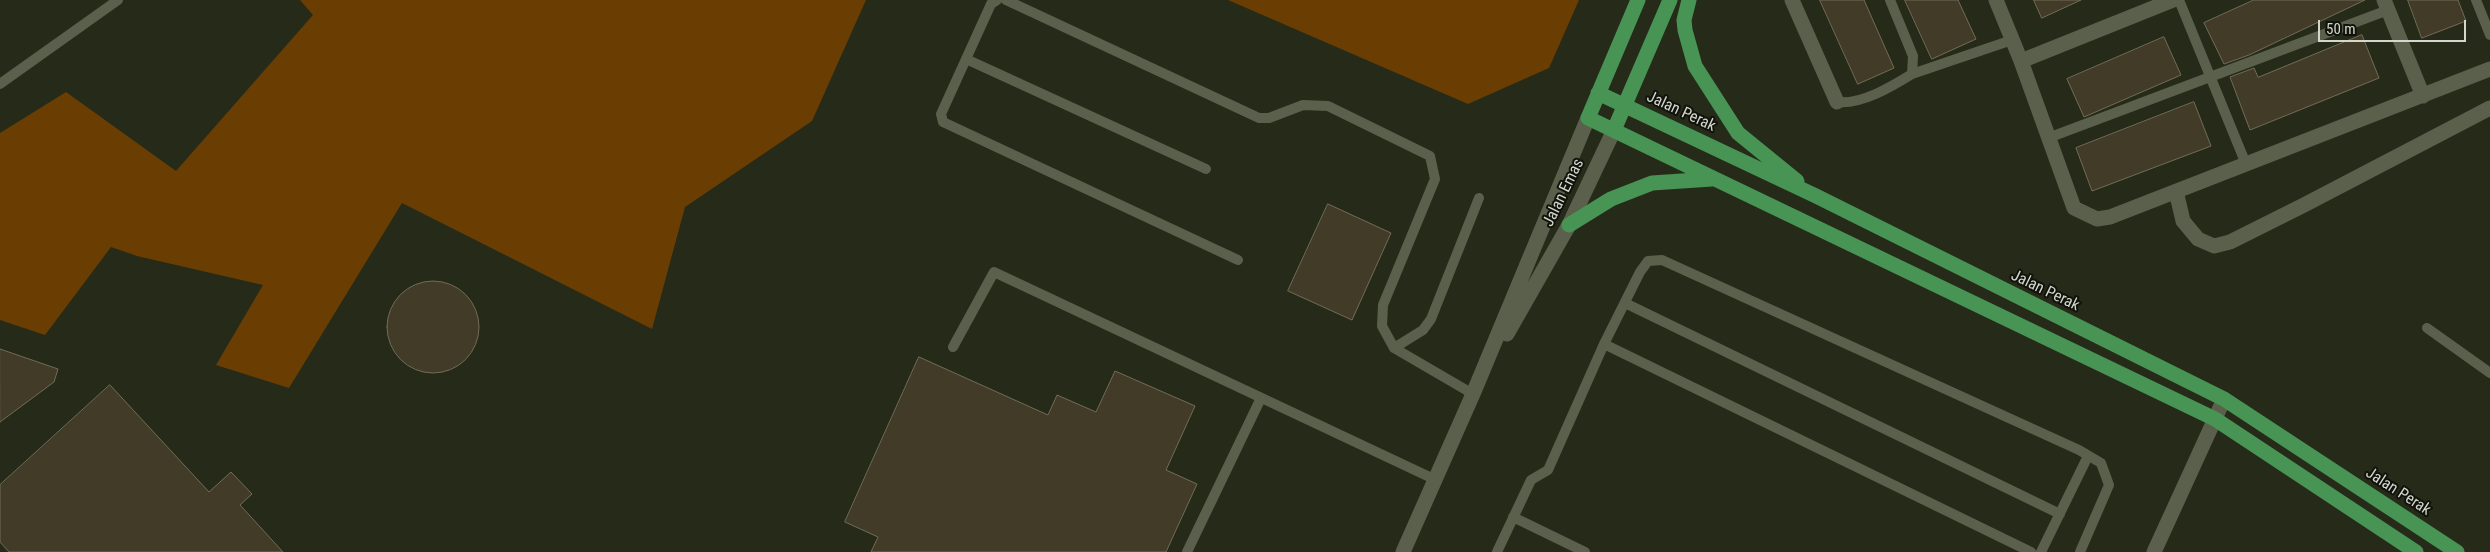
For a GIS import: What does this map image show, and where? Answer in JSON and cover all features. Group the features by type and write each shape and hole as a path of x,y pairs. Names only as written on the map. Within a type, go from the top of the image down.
{"main road":[{"name":"Jalan Emas","path":"1588,118 1638,0"},
{"name":"Jalan Emas","path":"1614,130 1670,0"},
{"path":"1688,0 1684,20 1685,30 1695,66 1704,81 1738,133 1816,196"},
{"name":"Jalan Perak","path":"1598,93 1816,196 2224,399 2457,552"},
{"path":"1588,118 2215,419 2416,552"},
{"path":"1569,224 1611,199 1652,183 1714,178"}],"street":[{"path":"1792,0 1837,102"},
{"path":"1996,0 2021,61 2074,208 2097,219 2110,217 2490,70"},
{"path":"2021,61 2173,0"},
{"path":"2386,5 2423,96"},
{"path":"2176,191 2183,221 2198,239 2214,246 2230,242 2490,108"},
{"name":"Jalan Emas","path":"1403,552 1473,394 1588,118"},
{"name":"Jalan Emas","path":"1473,394 1569,224 1614,130"},
{"path":"2154,552 2224,399"}],"lane":[{"path":"0,84 118,0"},
{"path":"997,0 991,4 941,114 943,122 1238,260"},
{"path":"1006,0 1259,118 1269,118 1303,105 1328,106 1430,156 1435,179 1383,305 1382,326 1394,348 1473,394"},
{"path":"1890,0 1913,56 1912,74"},
{"path":"2179,0 2246,164"},
{"path":"2476,0 2490,35"},
{"path":"2048,138 2211,77 2386,5"},
{"path":"1837,102 1850,104 1896,84 1912,74 2012,40"},
{"path":"966,59 1206,169"},
{"path":"1394,348 1423,330 1432,319 1479,198"},
{"path":"1497,552 1531,480 1548,470 1604,344 1640,272 1648,261 1662,260 2101,463 2109,485 2080,552"},
{"path":"953,347 994,272 1436,480"},
{"path":"1625,303 2060,514"},
{"path":"2427,328 2490,373"},
{"path":"1604,344 2031,552"},
{"path":"1187,552 1261,398"},
{"path":"2041,552 2088,456"},
{"path":"1513,517 1586,552"}],"shaded area":[{"path":"300,0 866,0 812,121 685,207 652,329 402,203 289,388 216,365 263,285 137,256 111,247 45,335 0,320 0,133 66,92 176,171 313,15"},
{"path":"1228,0 1579,0 1549,68 1468,104"}],"building":[{"path":"1820,0 1864,0 1894,68 1858,84"},
{"path":"1905,0 1958,0 1976,39 1932,59"},
{"path":"2034,0 2081,0 2042,18"},
{"path":"2254,0 2365,0 2249,55 2224,64 2204,23"},
{"path":"2408,0 2458,0 2466,21 2422,38"},
{"path":"2362,35 2379,78 2250,130 2230,77 2254,68 2258,77"},
{"path":"2164,37 2181,75 2084,117 2067,79"},
{"path":"2194,102 2211,146 2092,191 2076,148"},
{"path":"1328,204 1391,233 1352,320 1288,291"},
{"path":"433,281 451,284 466,294 476,309 479,327 476,345 466,360 451,370 433,373 415,370 400,360 390,345 387,327 390,309 400,294 415,284"},
{"path":"0,349 58,369 54,382 0,422"},
{"path":"919,357 1048,415 1057,395 1096,412 1115,371 1195,406 1166,470 1197,484 1166,552 871,552 878,537 845,522"},
{"path":"110,385 209,492 231,472 252,494 240,505 283,552 9,552 0,542 0,485"}]}
